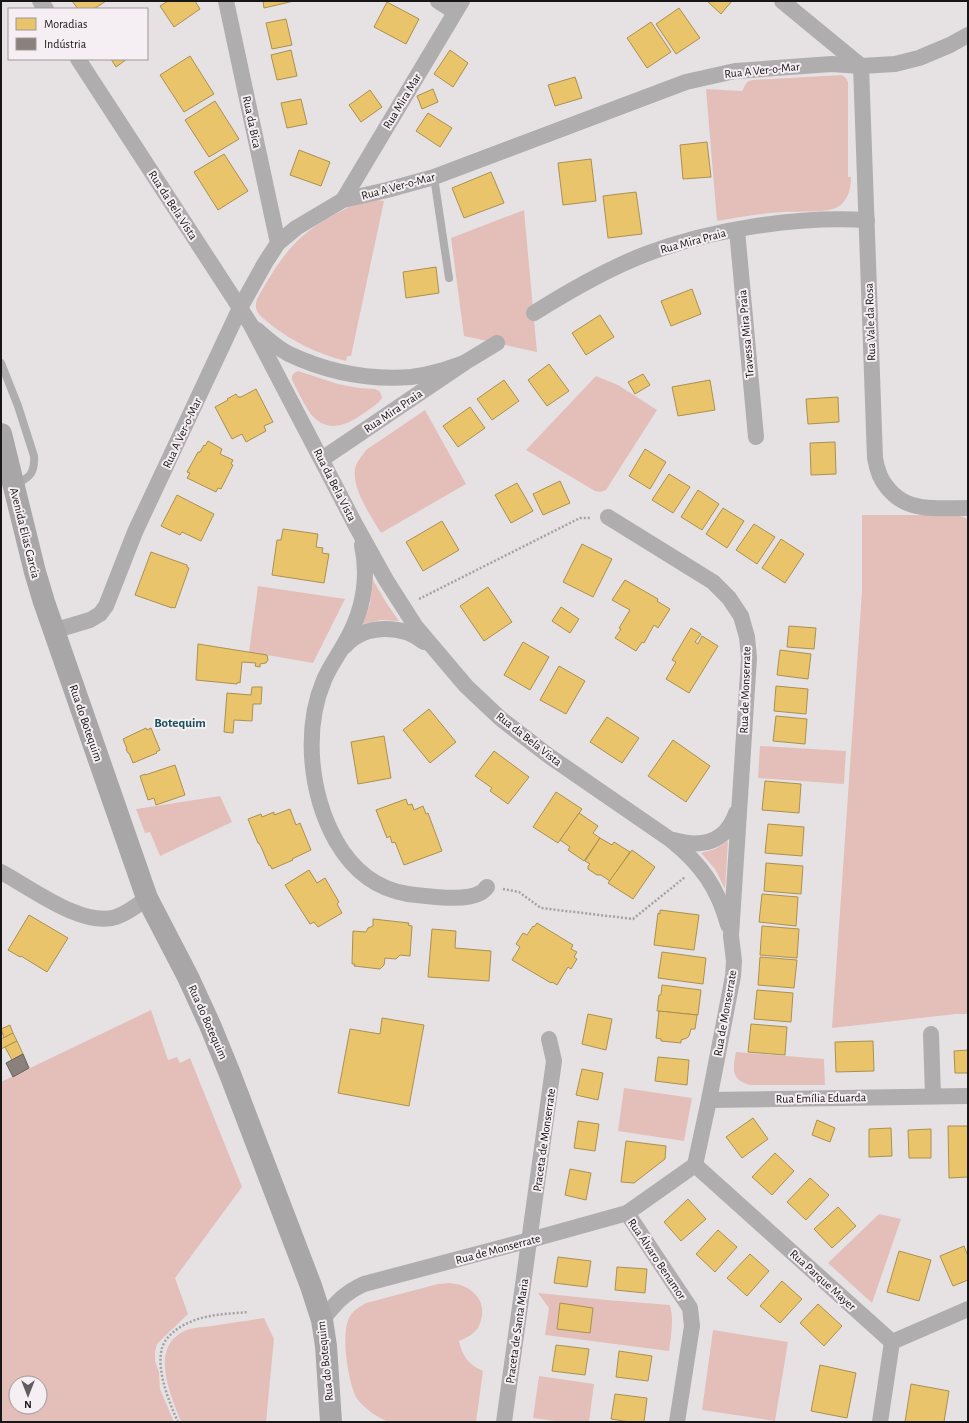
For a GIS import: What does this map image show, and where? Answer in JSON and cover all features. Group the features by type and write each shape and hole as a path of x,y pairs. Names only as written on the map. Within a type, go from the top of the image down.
{"main road":[{"name":"Avenida Elias Garcia","path":"1,434 35,572 53,631"},
{"name":"Rua do Botequim","path":"53,631 147,898 188,977 222,1053 311,1286 322,1320 326,1346 331,1422"}],"street":[{"name":"Rua da Bica","path":"226,1 278,243"},
{"path":"438,1 459,6"},
{"path":"782,1 861,66"},
{"name":"Rua Mira Mar","path":"343,200 459,6"},
{"name":"Rua A Ver-o-Mar","path":"53,631 90,620 100,614 106,606 136,532 240,308 278,243 296,228 343,200 387,190 434,176 686,82 735,71 832,64 861,66 895,64 919,58 950,45 968,35"},
{"name":"Rua da Bela Vista","path":"79,60 251,325 356,526 403,608 416,627 466,686 501,719 550,756 687,852 710,880 719,896 731,936"},
{"name":"Rua Vale da Rosa","path":"861,66 875,458 880,476 892,493 907,504 930,508 968,508"},
{"name":"Rua Mira Praia","path":"534,313 583,284 647,254 693,239 737,230 803,221 867,220"},
{"name":"Travessa Mira Praia","path":"737,230 756,437"},
{"name":"Rua Mira Praia","path":"251,325 268,340 288,354 317,365 348,374 378,377 412,377 439,372 464,363"},
{"name":"Rua Mira Praia","path":"322,459 464,363 498,343"},
{"name":"Rua de Monserrate","path":"322,1320 338,1300 351,1290 364,1284 627,1213 695,1165 733,976 734,961 731,936 738,806 749,658 741,616 729,598 713,582 608,518"},
{"path":"356,526 365,557 362,601 358,617 324,681 316,705 312,731 316,786 321,808 341,851 353,866 366,877 379,885 398,892 457,898 480,894 487,887"},
{"path":"337,655 348,642 358,635 368,631 380,629 393,629 407,632 420,638 436,651"},
{"path":"671,840 686,844 700,844 714,840 725,833 733,822 738,806"},
{"path":"1,872 67,910 81,916 96,919 114,918 130,911 147,898"},
{"path":"931,1034 933,1096"},
{"name":"Praceta de Monserrate","path":"530,1240 554,1061 550,1040"},
{"name":"Rua Emília Eduarda","path":"709,1100 968,1096"},
{"name":"Rua Parque Mayer","path":"695,1165 892,1342"},
{"name":"Rua Álvaro Benamor","path":"627,1213 690,1308 692,1326 677,1422"},
{"name":"Praceta de Santa Maria","path":"504,1422 530,1240"},
{"path":"880,1422 892,1342 968,1309"}],"lane":[{"path":"434,176 448,278"},
{"path":"1,363 18,406 34,456 32,471 27,479 13,485"}],"path":[{"path":"403,608 580,518 608,518"},
{"path":"487,887 519,892 541,908 633,919 699,866"},
{"path":"178,1422 164,1385 161,1356 162,1347 169,1336 188,1323 212,1316 248,1312"}],"shaded area":[{"path":"842,75 848,82 848,177 851,177 846,199 836,208 831,210 767,213 717,221 706,89 742,91 747,82 752,80"},
{"path":"377,200 384,201 351,356 347,356 346,361 326,355 297,342 270,324 258,313 256,308 257,299 272,273 297,242 318,224 343,210 354,205"},
{"path":"524,210 537,352 464,336 451,238"},
{"path":"298,371 338,384 375,389 379,391 382,398 363,414 345,424 336,426 327,425 318,421 310,413 303,401 292,380 294,373"},
{"path":"596,376 618,385 657,410 606,490 600,492 595,491 526,450"},
{"path":"425,410 466,484 381,533 359,494 355,477 356,466 366,450"},
{"path":"862,515 957,515 968,519 968,1014 956,1014 832,1028 862,591"},
{"path":"373,580 399,621 381,620 363,624 370,604"},
{"path":"258,586 345,599 313,663 249,652"},
{"path":"760,746 846,751 844,784 758,778"},
{"path":"220,796 232,822 160,856 150,832 145,833 136,809"},
{"path":"728,841 725,889 715,869 701,853 715,849"},
{"path":"151,1010 168,1060 177,1057 180,1063 190,1058 242,1187 175,1278 188,1314 157,1344 155,1352 155,1361 159,1372 160,1389 174,1422 1,1422 1,1082"},
{"path":"736,1052 824,1059 825,1085 750,1085 744,1083 736,1077 734,1073"},
{"path":"624,1088 692,1098 684,1141 618,1131"},
{"path":"879,1214 901,1219 872,1303 828,1263"},
{"path":"438,1284 457,1284 472,1291 477,1296 482,1309 482,1317 477,1329 459,1341 464,1356 470,1363 483,1371 476,1422 390,1422 381,1419 358,1401 353,1390 348,1369 345,1344 347,1323 350,1316 353,1312 366,1303"},
{"path":"538,1293 670,1305 672,1322 669,1351 545,1335 549,1308"},
{"path":"264,1318 274,1339 266,1422 181,1422 172,1398 165,1371 165,1358 168,1347 175,1337 193,1328"},
{"path":"713,1330 788,1342 775,1421 702,1410"},
{"path":"539,1376 594,1384 589,1422 562,1422 533,1418"}],"building: Moradias":[{"path":"72,1 106,1 96,8 77,8"},
{"path":"168,1 195,1 200,9 174,27 160,6"},
{"path":"263,1 294,1 264,8"},
{"path":"707,1 732,1 721,14"},
{"path":"387,2 419,19 406,44 374,27"},
{"path":"679,8 700,38 676,54 656,24"},
{"path":"286,19 292,45 272,49 266,23"},
{"path":"651,22 671,52 647,68 627,38"},
{"path":"291,50 297,76 277,80 271,55"},
{"path":"450,50 468,63 453,87 434,74"},
{"path":"190,56 214,94 184,112 160,75"},
{"path":"112,60 126,60 116,67"},
{"path":"575,77 582,98 555,106 548,85"},
{"path":"433,89 438,102 422,109 417,96"},
{"path":"370,90 382,107 361,122 349,105"},
{"path":"301,99 307,124 287,128 281,103"},
{"path":"215,101 239,139 209,157 185,120"},
{"path":"428,113 452,128 440,147 416,131"},
{"path":"707,142 711,177 683,179 680,145"},
{"path":"299,150 330,162 321,186 290,175"},
{"path":"224,154 248,191 218,210 194,172"},
{"path":"591,159 596,201 563,205 558,163"},
{"path":"491,172 504,203 464,218 452,188"},
{"path":"636,192 642,234 608,238 603,196"},
{"path":"436,267 439,293 406,298 403,272"},
{"path":"692,289 701,314 671,326 661,301"},
{"path":"600,315 614,337 586,355 572,333"},
{"path":"549,364 569,391 547,406 528,380"},
{"path":"643,374 650,385 635,394 628,382"},
{"path":"504,380 519,401 492,420 477,399"},
{"path":"710,380 715,410 678,416 672,387"},
{"path":"256,389 273,422 264,426 266,431 246,442 242,434 232,439 215,407 236,394 238,397 241,397"},
{"path":"838,397 839,422 808,424 806,399"},
{"path":"470,407 485,428 458,447 443,426"},
{"path":"208,441 222,449 220,454 233,460 231,464 233,465 221,489 218,488 216,492 187,478 190,473 187,472 198,452 200,452"},
{"path":"835,442 836,474 811,475 810,443"},
{"path":"645,449 666,462 650,489 629,476"},
{"path":"669,474 690,487 673,513 652,500"},
{"path":"560,481 570,503 543,515 533,494"},
{"path":"517,483 533,511 511,523 495,495"},
{"path":"698,490 719,504 702,530 681,517"},
{"path":"177,495 214,514 201,541 182,532 180,535 161,526"},
{"path":"723,508 744,521 727,548 706,534"},
{"path":"442,521 459,550 423,571 406,542"},
{"path":"754,524 775,537 757,564 736,550"},
{"path":"283,529 318,534 316,547 323,548 322,553 329,554 324,583 272,575 277,540 281,540"},
{"path":"781,539 804,554 785,583 762,568"},
{"path":"582,544 612,559 593,597 563,582"},
{"path":"151,552 187,565 189,568 175,608 135,595"},
{"path":"625,580 658,599 657,601 670,609 658,628 654,625 644,643 642,642 636,651 615,638 630,610 612,600"},
{"path":"488,587 512,622 484,641 460,606"},
{"path":"561,607 579,619 570,633 552,621"},
{"path":"789,626 816,628 814,649 787,647"},
{"path":"691,628 701,634 695,642 698,644 702,636 718,646 689,693 666,679 676,662 672,660"},
{"path":"523,642 549,657 530,690 504,675"},
{"path":"198,644 267,655 268,660 266,663 260,664 260,667 255,666 256,663 242,662 240,683 238,682 237,684 196,680"},
{"path":"780,650 811,654 808,679 777,675"},
{"path":"559,666 585,681 566,714 540,700"},
{"path":"776,686 808,689 806,714 774,711"},
{"path":"252,687 262,687 261,704 253,704 252,721 234,720 233,733 224,732 227,693 251,695"},
{"path":"429,709 456,742 430,763 403,730"},
{"path":"776,716 807,719 805,744 773,741"},
{"path":"607,717 639,738 622,763 590,742"},
{"path":"146,728 147,730 151,728 160,750 156,752 157,753 133,763 123,739"},
{"path":"384,736 391,778 358,784 351,742"},
{"path":"673,740 710,766 686,802 648,776"},
{"path":"494,751 529,777 508,804 490,791 492,788 475,776"},
{"path":"175,765 185,795 156,805 154,798 148,800 140,776"},
{"path":"765,781 801,784 799,813 762,810"},
{"path":"556,792 582,809 558,843 533,827"},
{"path":"406,799 408,805 412,804 414,810 423,806 426,814 428,813 442,851 404,865 395,842 392,843 390,836 387,838 376,810"},
{"path":"290,809 296,825 300,823 311,850 272,869 270,865 269,866 248,819 261,814 262,817 274,812 274,815"},
{"path":"579,813 598,826 593,833 600,838 584,861 568,850 570,847 560,840"},
{"path":"768,824 804,827 802,856 765,853"},
{"path":"600,838 612,845 614,842 630,852 610,881 588,869 590,864 585,861"},
{"path":"632,850 655,867 633,899 608,883"},
{"path":"766,863 803,866 801,894 764,891"},
{"path":"309,870 317,883 325,878 339,902 337,904 342,913 318,927 314,922 310,924 285,885"},
{"path":"762,894 798,897 796,926 759,922"},
{"path":"660,910 699,915 694,950 654,945 658,913 660,914"},
{"path":"29,915 68,938 47,972 8,950"},
{"path":"373,919 409,923 408,925 412,926 410,956 400,955 396,959 385,958 384,965 380,969 354,966 355,964 352,964 353,931 366,932 368,928 373,926"},
{"path":"537,923 573,945 571,949 577,952 574,957 577,959 571,969 568,967 557,985 512,960 520,947 516,944 523,933 527,935"},
{"path":"762,926 799,929 797,958 760,955"},
{"path":"432,929 456,931 455,948 491,951 489,981 428,977"},
{"path":"662,952 706,958 703,984 658,978"},
{"path":"760,957 797,960 794,988 758,985"},
{"path":"662,985 701,990 698,1015 657,1011"},
{"path":"757,990 793,993 791,1022 754,1019"},
{"path":"659,1011 697,1015 695,1029 691,1029 689,1036 681,1040 681,1043 661,1041 661,1039 656,1038"},
{"path":"588,1014 612,1019 606,1050 582,1044"},
{"path":"382,1018 424,1025 409,1106 338,1093 350,1029 380,1034"},
{"path":"751,1024 787,1027 785,1055 748,1052"},
{"path":"10,1025 13,1033 4,1038 1,1029"},
{"path":"13,1033 17,1041 1,1049 1,1039"},
{"path":"17,1041 23,1054 12,1060 5,1047"},
{"path":"873,1041 874,1071 836,1072 835,1042"},
{"path":"968,1050 968,1073 955,1073 954,1051"},
{"path":"658,1057 689,1060 687,1085 655,1081"},
{"path":"582,1069 603,1073 598,1100 576,1095"},
{"path":"753,1118 768,1139 742,1158 726,1137"},
{"path":"817,1120 835,1128 830,1142 812,1135"},
{"path":"578,1121 599,1124 595,1151 574,1148"},
{"path":"948,1126 968,1126 968,1177 949,1178"},
{"path":"891,1128 892,1156 869,1157 869,1129"},
{"path":"931,1129 931,1158 909,1158 908,1130"},
{"path":"626,1141 666,1146 665,1159 634,1183 621,1182"},
{"path":"775,1153 794,1171 772,1195 752,1177"},
{"path":"570,1169 591,1173 586,1200 565,1195"},
{"path":"810,1178 829,1195 806,1220 787,1202"},
{"path":"688,1199 706,1219 681,1241 664,1222"},
{"path":"838,1207 856,1226 832,1248 814,1229"},
{"path":"718,1230 737,1247 715,1272 696,1254"},
{"path":"964,1246 968,1256 968,1280 953,1286 940,1256"},
{"path":"899,1251 931,1260 919,1301 887,1292"},
{"path":"750,1254 769,1271 747,1296 727,1278"},
{"path":"558,1257 591,1261 587,1287 554,1283"},
{"path":"617,1267 647,1269 645,1293 615,1290"},
{"path":"782,1281 802,1299 780,1323 760,1306"},
{"path":"560,1303 593,1308 590,1333 557,1329"},
{"path":"818,1304 842,1326 824,1346 800,1323"},
{"path":"556,1345 589,1349 585,1375 552,1371"},
{"path":"619,1351 652,1356 648,1381 616,1377"},
{"path":"820,1365 856,1373 847,1418 811,1411"},
{"path":"911,1384 949,1391 944,1422 905,1422"},
{"path":"615,1394 647,1398 644,1422 630,1422 611,1419"}],"building: Indústria":[{"path":"23,1054 29,1068 13,1077 6,1063"}],"district":[{"name":"Botequim","path":"180,723"}]}
